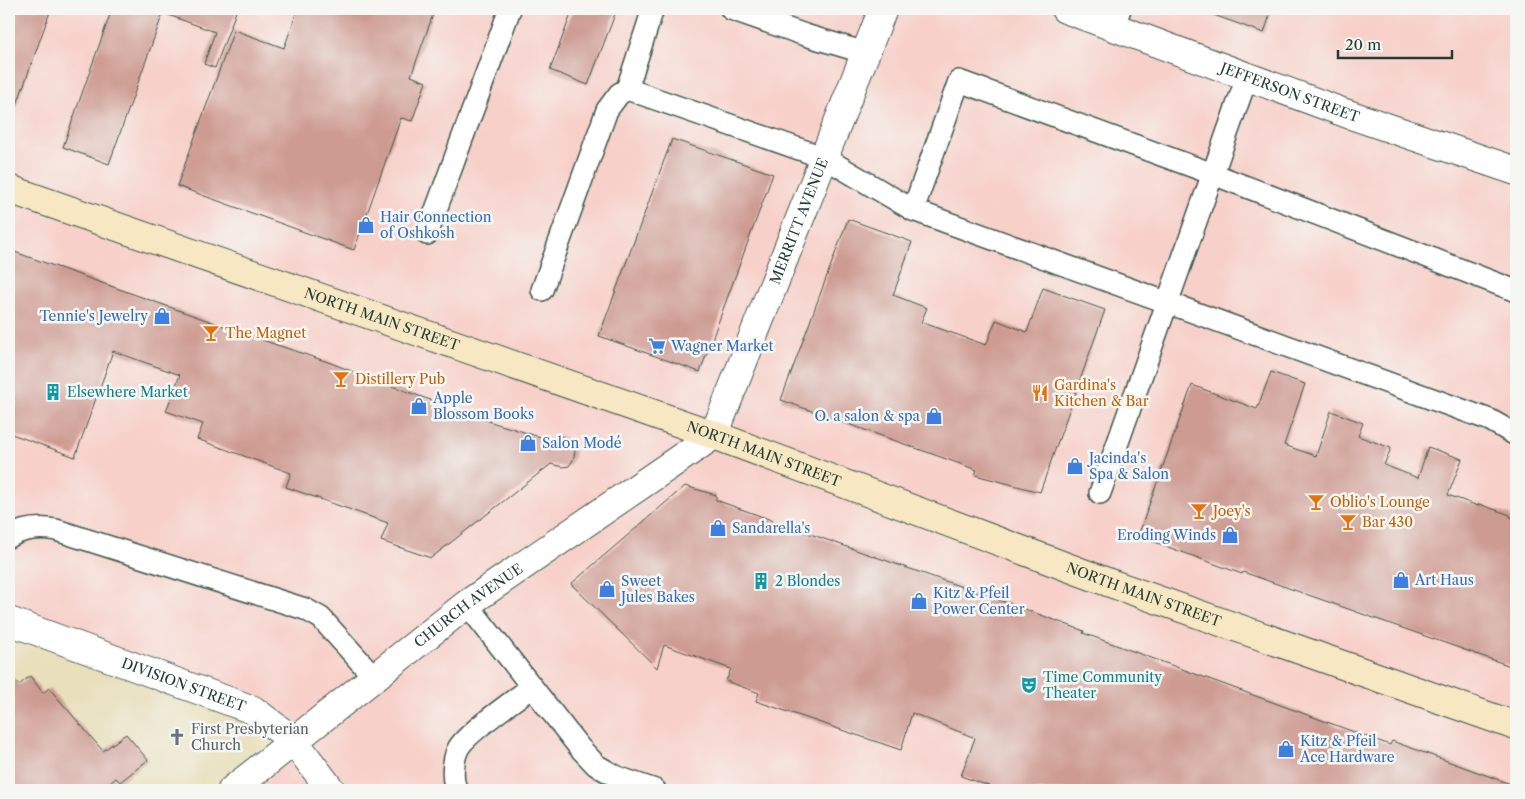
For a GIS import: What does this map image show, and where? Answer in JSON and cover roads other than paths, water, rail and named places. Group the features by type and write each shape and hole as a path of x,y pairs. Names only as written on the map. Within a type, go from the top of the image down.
{"main road":[{"name":"NORTH MAIN STREET","path":"9,188 714,435 1110,583 1516,726"}],"street":[{"name":"MERRITT AVENUE","path":"714,435 883,9"},
{"name":"JEFFERSON STREET","path":"1065,9 1117,18 1247,77 1516,172"},
{"name":"CHURCH AVENUE","path":"232,790 467,604 714,435"},
{"name":"DIVISION STREET","path":"9,621 253,710 294,741 331,790"}],"lane":[{"path":"427,234 510,9"},
{"path":"542,290 607,110 619,94 627,89 653,9"},
{"path":"731,9 805,35 866,53"},
{"path":"1100,493 1247,77"},
{"path":"913,210 959,81 1213,174 1516,290"},
{"path":"627,89 825,158 913,210 1490,420 1516,435"},
{"path":"9,537 15,533 38,527 56,530 305,609 321,618 375,678"},
{"path":"467,604 579,747 596,765 617,777 655,790"},
{"path":"457,790 455,787 454,769 458,748 471,734 532,687"}],"place":[{"name":"Hair Connection of Oshkosh","path":"366,225"},
{"name":"Tennie's Jewelry","path":"162,316"},
{"name":"The Magnet","path":"211,333"},
{"name":"Wagner Market","path":"657,346"},
{"name":"Distillery Pub","path":"341,379"},
{"name":"Elsewhere Market","path":"53,392"},
{"name":"Gardina's Kitchen & Bar","path":"1040,393"},
{"name":"Apple Blossom Books","path":"419,406"},
{"name":"O. a salon & spa","path":"934,416"},
{"name":"Salon Modé","path":"528,443"},
{"name":"Jacinda's Spa & Salon","path":"1075,466"},
{"name":"Oblio's Lounge","path":"1316,502"},
{"name":"Joey's","path":"1199,511"},
{"name":"Bar 430","path":"1348,522"},
{"name":"Sandarella's","path":"718,528"},
{"name":"Eroding Winds","path":"1230,535"},
{"name":"Art Haus","path":"1401,580"},
{"name":"2 Blondes","path":"761,581"},
{"name":"Sweet Jules Bakes","path":"607,589"},
{"name":"Kitz & Pfeil Power Center","path":"919,601"},
{"name":"Time Community Theater","path":"1029,685"},
{"name":"First Presbyterian Church","path":"177,737"},
{"name":"Kitz & Pfeil Ace Hardware","path":"1286,749"}]}
